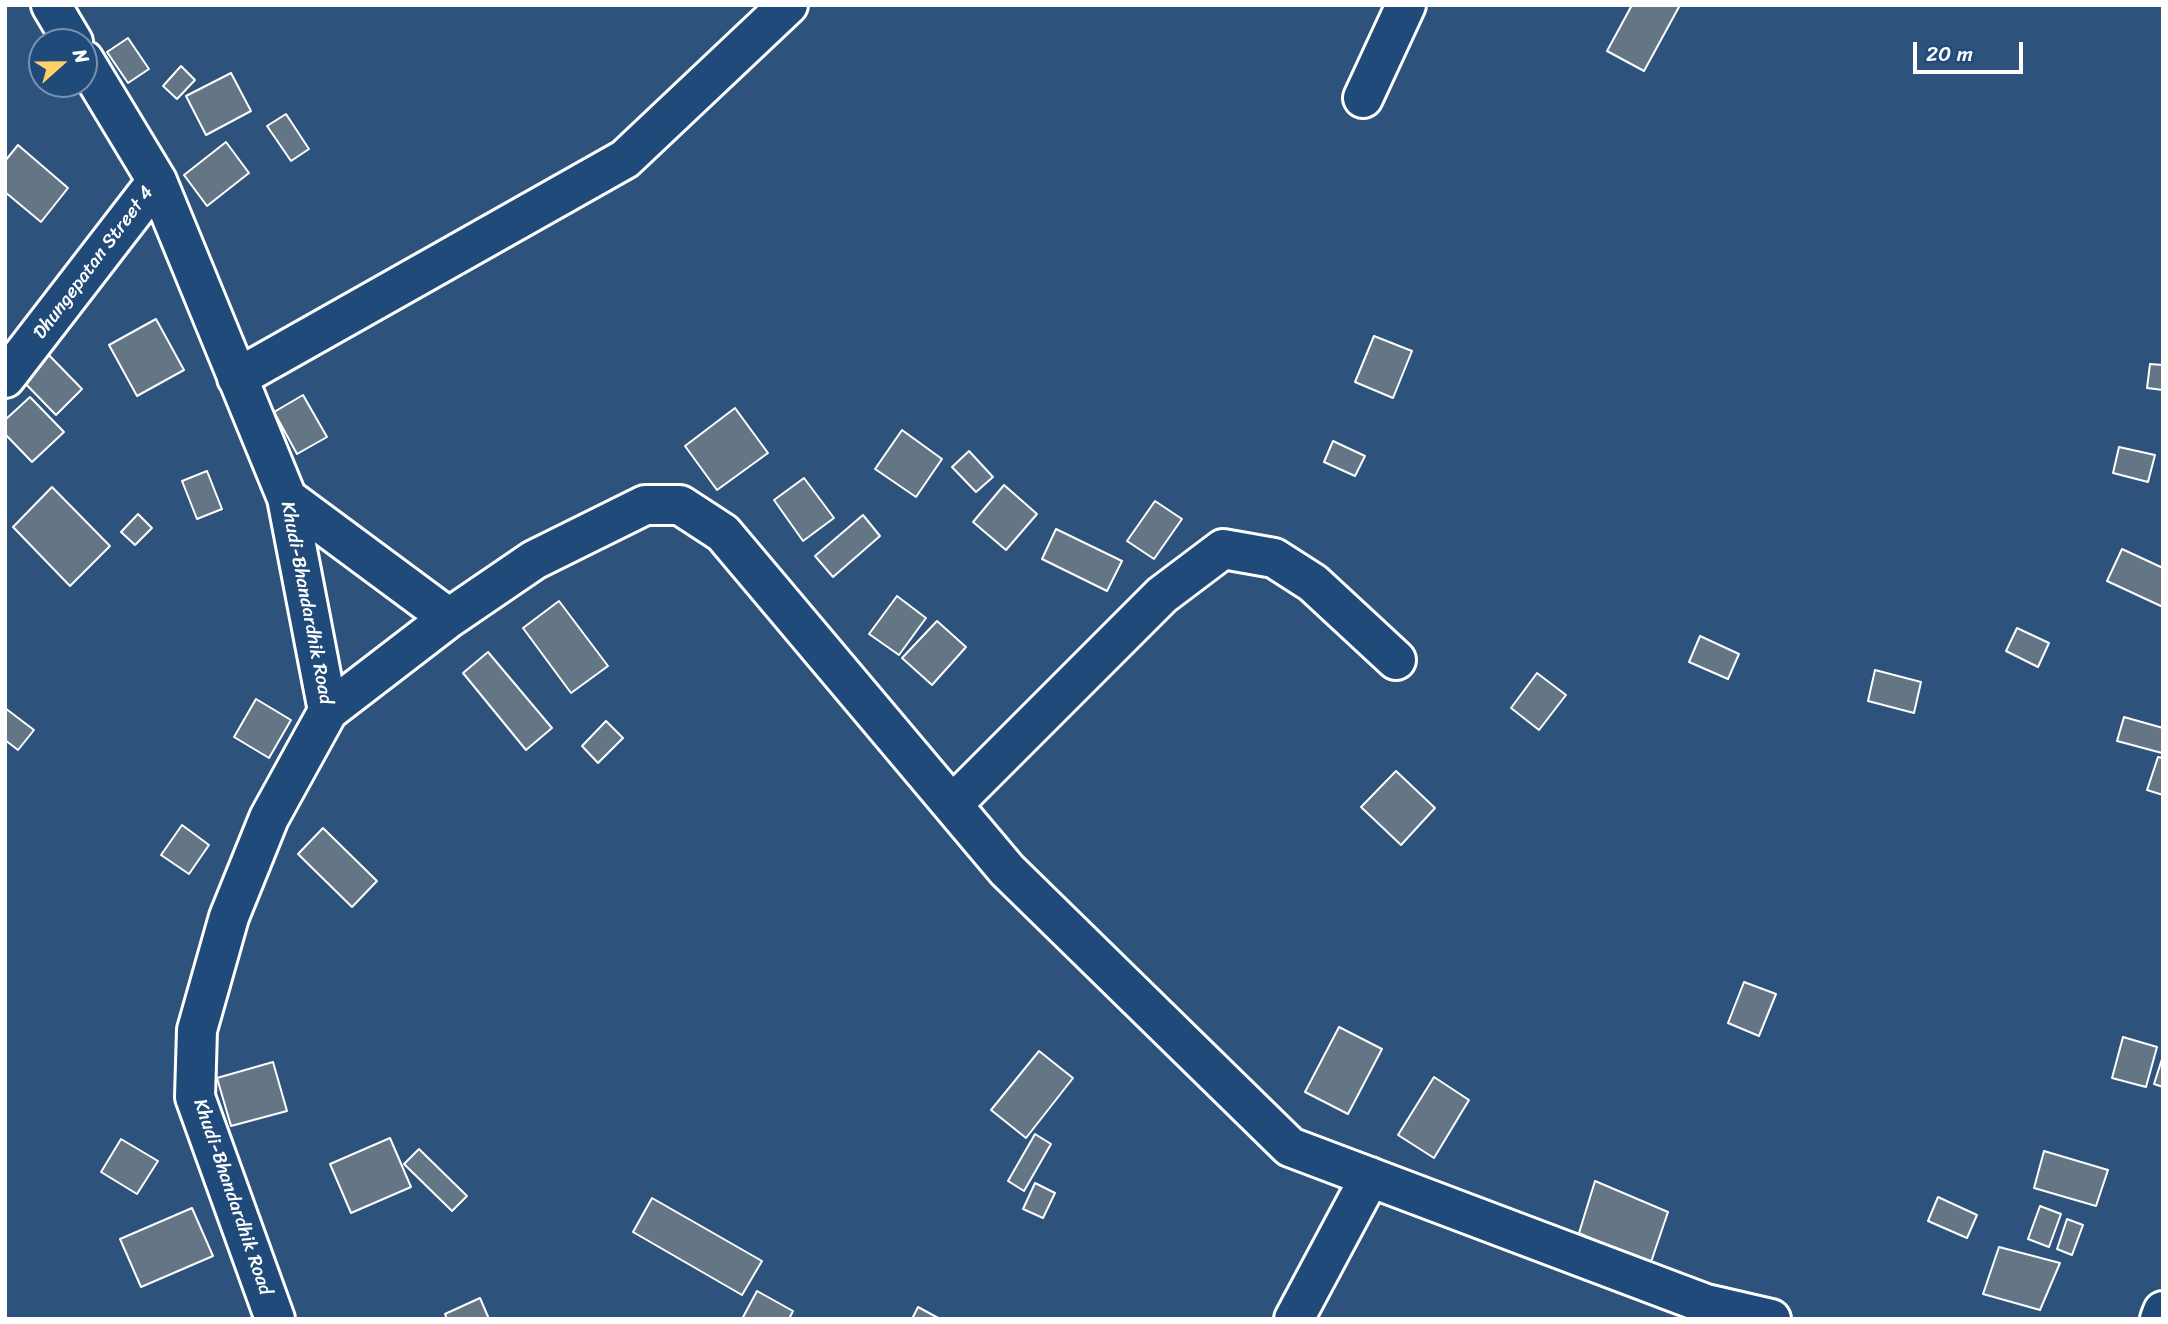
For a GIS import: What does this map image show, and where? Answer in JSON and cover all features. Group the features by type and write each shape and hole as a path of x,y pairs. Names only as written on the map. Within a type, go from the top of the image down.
{"street":[{"path":"51,5 65,28"},
{"path":"237,378 625,159 788,5"},
{"path":"1363,98 1406,5"},
{"name":"Khudi-Bhandardhik Road","path":"98,84 157,181 288,498 328,711 269,818 229,917 197,1030 195,1097 275,1319"},
{"name":"Dhungepatan Street 4","path":"5,378 157,181"},
{"path":"288,498 449,618"},
{"path":"328,711 449,618 534,560 645,505 680,505 723,533 1007,870 1290,1147 1706,1304 1771,1319"},
{"path":"953,804 1162,595 1223,549 1274,558 1313,583 1396,660"},
{"path":"1294,1319 1370,1177"},
{"path":"2160,1319 2163,1311"}],"building":[{"path":"1632,5 1680,5 1644,71 1607,51"},
{"path":"128,38 149,69 128,83 107,52"},
{"path":"181,66 195,80 177,99 163,86"},
{"path":"231,73 251,111 206,135 186,96"},
{"path":"286,114 309,149 291,161 267,126"},
{"path":"226,142 249,173 207,206 184,175"},
{"path":"18,145 68,188 41,222 5,192 5,161"},
{"path":"156,319 184,370 137,396 109,345"},
{"path":"1374,336 1412,351 1393,398 1355,382"},
{"path":"41,347 82,389 56,415 15,373"},
{"path":"2150,364 2163,365 2163,390 2147,388"},
{"path":"303,395 327,437 297,454 274,412"},
{"path":"30,397 64,432 32,462 5,434 5,420"},
{"path":"735,408 768,453 717,490 685,446"},
{"path":"902,430 942,459 916,497 875,469"},
{"path":"1333,441 1365,456 1355,476 1324,462"},
{"path":"2119,447 2155,455 2148,482 2113,473"},
{"path":"969,451 993,477 976,492 952,467"},
{"path":"207,471 222,509 197,519 182,481"},
{"path":"804,478 834,518 803,541 774,500"},
{"path":"1004,485 1037,514 1006,550 973,522"},
{"path":"52,487 110,546 70,586 13,527"},
{"path":"1155,501 1182,519 1154,559 1127,541"},
{"path":"138,514 152,528 135,545 121,532"},
{"path":"863,515 880,536 833,577 815,556"},
{"path":"1056,529 1122,561 1107,591 1042,559"},
{"path":"2122,549 2163,568 2163,607 2107,581"},
{"path":"897,596 926,618 899,655 869,634"},
{"path":"559,601 608,666 571,693 523,628"},
{"path":"937,621 966,647 932,685 902,658"},
{"path":"2017,628 2049,643 2038,667 2006,651"},
{"path":"1700,636 1739,654 1728,679 1689,662"},
{"path":"488,652 552,728 526,750 463,673"},
{"path":"1875,670 1921,682 1914,713 1868,701"},
{"path":"1537,673 1566,695 1539,730 1511,708"},
{"path":"256,699 291,720 269,758 234,737"},
{"path":"5,708 34,730 18,750 5,740"},
{"path":"2124,717 2163,728 2162,753 2117,741"},
{"path":"606,721 623,738 598,763 582,746"},
{"path":"2158,757 2163,758 2163,795 2147,790"},
{"path":"1396,771 1435,808 1401,845 1361,807"},
{"path":"182,825 209,845 189,874 161,855"},
{"path":"323,828 377,881 352,907 298,854"},
{"path":"1744,982 1776,994 1759,1036 1728,1023"},
{"path":"1339,1027 1382,1049 1348,1114 1305,1092"},
{"path":"2123,1037 2157,1047 2146,1087 2112,1078"},
{"path":"1039,1051 1073,1078 1026,1138 991,1110"},
{"path":"2163,1056 2163,1087 2154,1084"},
{"path":"273,1062 287,1111 231,1126 217,1078"},
{"path":"1434,1077 1469,1100 1434,1158 1398,1135"},
{"path":"1035,1134 1051,1144 1024,1191 1008,1181"},
{"path":"390,1138 411,1187 351,1213 330,1164"},
{"path":"121,1139 158,1161 137,1194 101,1172"},
{"path":"419,1149 467,1196 452,1211 404,1164"},
{"path":"2044,1151 2108,1170 2096,1206 2034,1188"},
{"path":"1595,1181 1668,1212 1650,1265 1579,1233"},
{"path":"1035,1183 1055,1193 1043,1218 1023,1209"},
{"path":"1938,1197 1977,1215 1967,1238 1928,1221"},
{"path":"652,1198 762,1261 742,1295 633,1232"},
{"path":"2040,1206 2061,1214 2049,1247 2028,1239"},
{"path":"192,1208 213,1256 141,1287 120,1239"},
{"path":"2067,1219 2083,1225 2072,1255 2057,1249"},
{"path":"1999,1247 2060,1263 2040,1310 1983,1294"},
{"path":"757,1291 793,1311 789,1319 742,1319"},
{"path":"480,1298 489,1319 447,1319 445,1314"},
{"path":"918,1307 940,1319 912,1319"}]}
